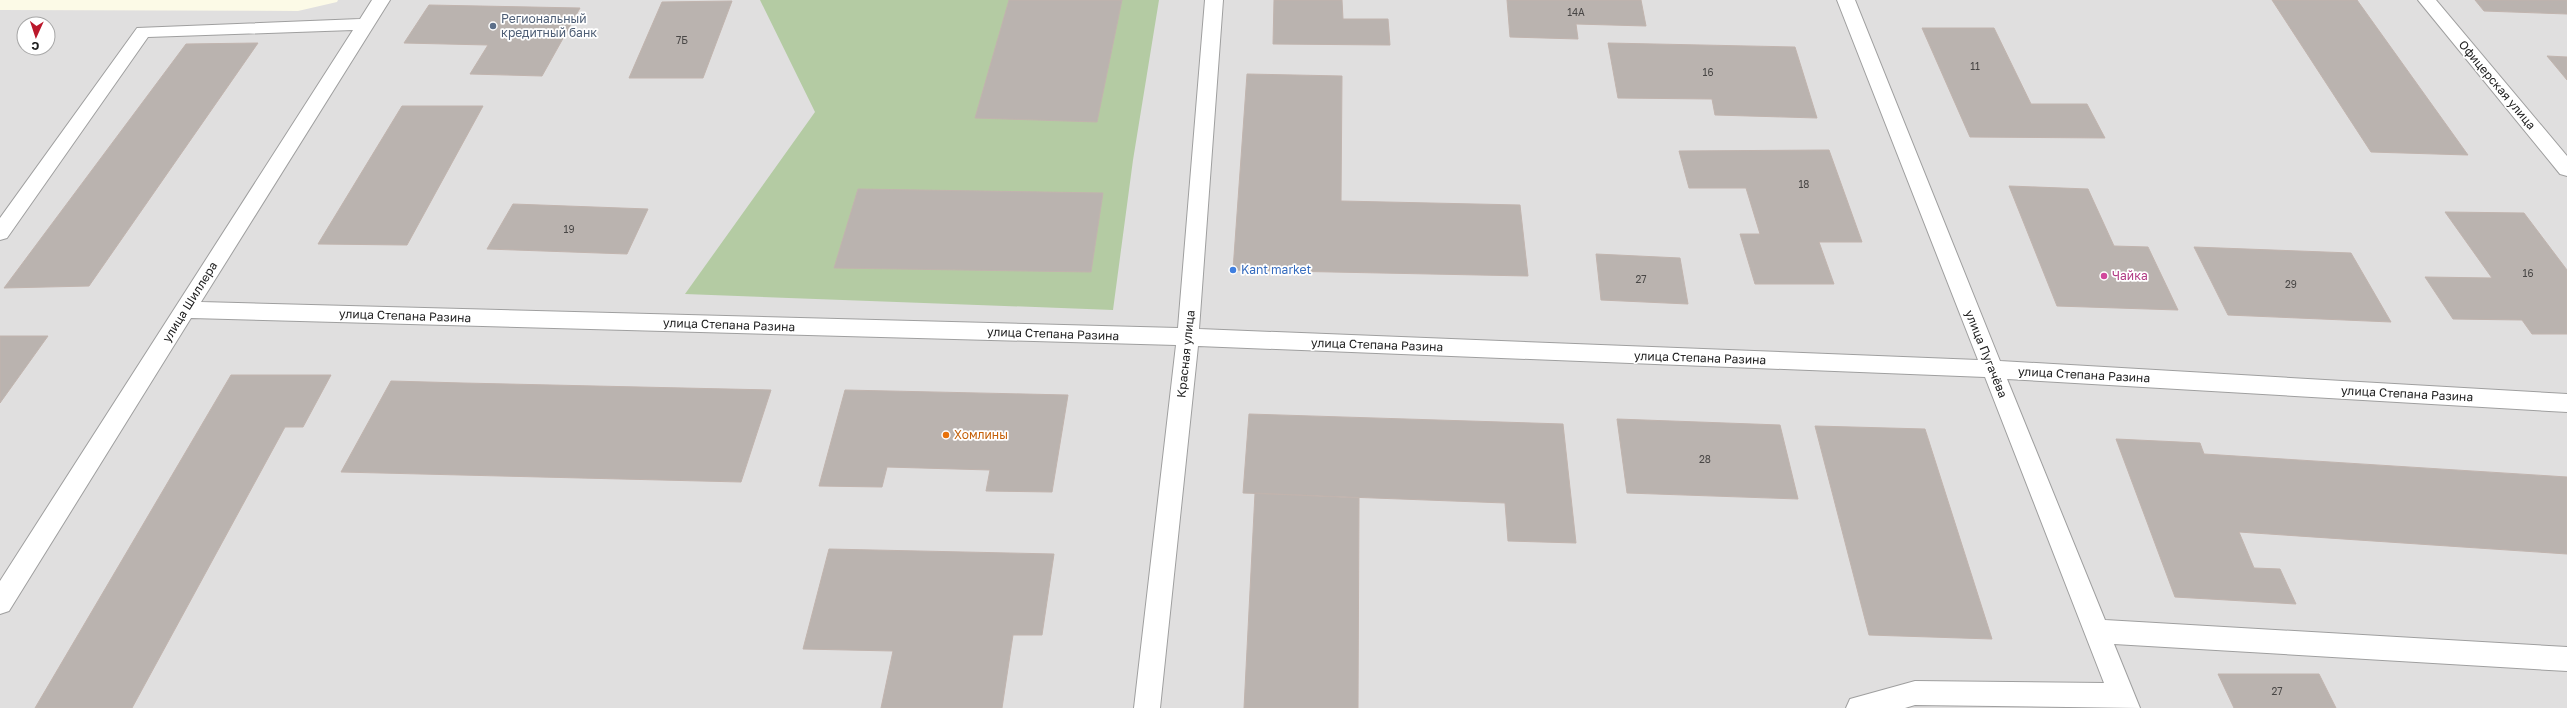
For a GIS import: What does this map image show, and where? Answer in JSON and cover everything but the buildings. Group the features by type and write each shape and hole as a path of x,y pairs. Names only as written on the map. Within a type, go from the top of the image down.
{"street":[{"name":"улица Шиллера","path":"0,603 381,0"},
{"name":"Красная улица","path":"1147,708 1188,337 1214,0"},
{"name":"улица Пугачёва","path":"1846,0 2124,702"},
{"name":"Офицерская улица","path":"2426,0 2567,169"},
{"path":"0,233 143,32 365,24"},
{"name":"улица Степана Разина","path":"185,310 1188,337 1992,369 2567,403"},
{"path":"2096,631 2567,659"},
{"path":"1859,708 1915,693 2124,702"}],"shaded area":[{"path":"0,0 2567,0 2567,708 0,708"},
{"path":"0,0 338,0 337,2 298,11 0,10"}],"green space":[{"path":"760,0 1159,0 1133,160 1113,310 685,294 815,112"}],"place":[{"name":"Региональный кредитный банк","path":"493,26"},
{"name":"Kant market","path":"1233,270"},
{"name":"Чайка","path":"2104,276"},
{"name":"Хомлины","path":"946,435"}]}
